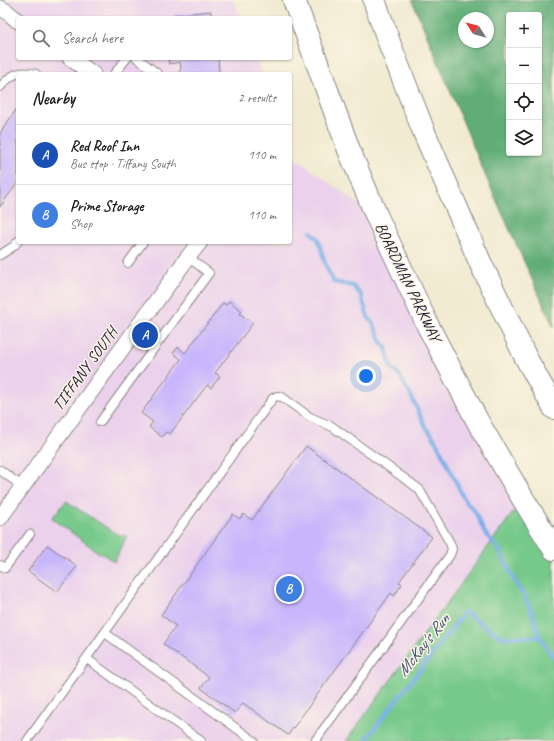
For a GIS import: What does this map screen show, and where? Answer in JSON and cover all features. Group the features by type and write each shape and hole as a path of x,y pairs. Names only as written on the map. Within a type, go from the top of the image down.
{"highway":[{"path":"279,0 286,16"},
{"name":"BOARDMAN PARKWAY","path":"294,0 349,150 377,217 429,328 478,422 522,499 554,549"},
{"path":"374,0 424,132 480,262 526,358 554,408"},
{"path":"292,28 349,150"}],"street":[{"path":"2,13 16,20"},
{"path":"73,60 90,72"},
{"name":"TIFFANY SOUTH","path":"0,518 198,244"}],"lane":[{"path":"116,72 125,60"},
{"path":"140,60 155,72"},
{"path":"0,87 9,77 16,74"},
{"path":"0,255 16,244"},
{"path":"128,262 142,244"},
{"path":"100,422 209,273 188,257"},
{"path":"27,741 273,398 277,396 282,397 310,417 333,427 419,489 452,549 446,561 315,741"},
{"path":"0,470 23,487"},
{"path":"0,564 5,568 30,534"},
{"path":"105,633 254,741"},
{"path":"87,659 200,741"}],"shaded area":[{"path":"0,0 233,0 240,16 16,16 16,60 258,60 262,72 16,72 16,244 292,244 292,150 295,158 377,217 523,499 346,741 0,741"}],"green space":[{"path":"412,0 554,0 554,328 489,184"},
{"path":"523,499 554,549 554,741 346,741"},
{"path":"66,501 118,535 127,536 114,562 103,554 99,553 52,518"}],"building":[{"path":"211,11 211,16 173,15"},
{"path":"168,60 218,60 219,72 179,72 181,69 180,62 169,64"},
{"path":"16,110 16,185 0,207 0,133"},
{"path":"229,301 242,311 240,314 253,323 215,373 220,376 211,388 207,385 170,434 166,432 162,437 149,427 153,422 141,413 181,359 173,353 178,347 185,353 223,303 226,305"},
{"path":"306,446 432,537 399,582 402,584 394,596 391,593 288,735 243,703 235,713 201,688 209,677 163,644 176,626 161,615 233,514 240,519 243,514 252,520"},
{"path":"47,545 77,566 57,592 28,571"}],"waterway":[{"path":"311,232 318,239 325,263 334,282 353,286 361,295 368,317 374,325 381,343 386,347 390,366 400,376 426,428 433,436 443,455 465,501 474,510 485,533 500,551 514,580 525,597 540,637"},
{"name":"McKay's Run","path":"365,741 465,612 501,637 540,637 554,658"}],"place":[{"name":"Red Roof Inn","path":"145,335"},
{"name":"Prime Storage","path":"289,589"}]}
